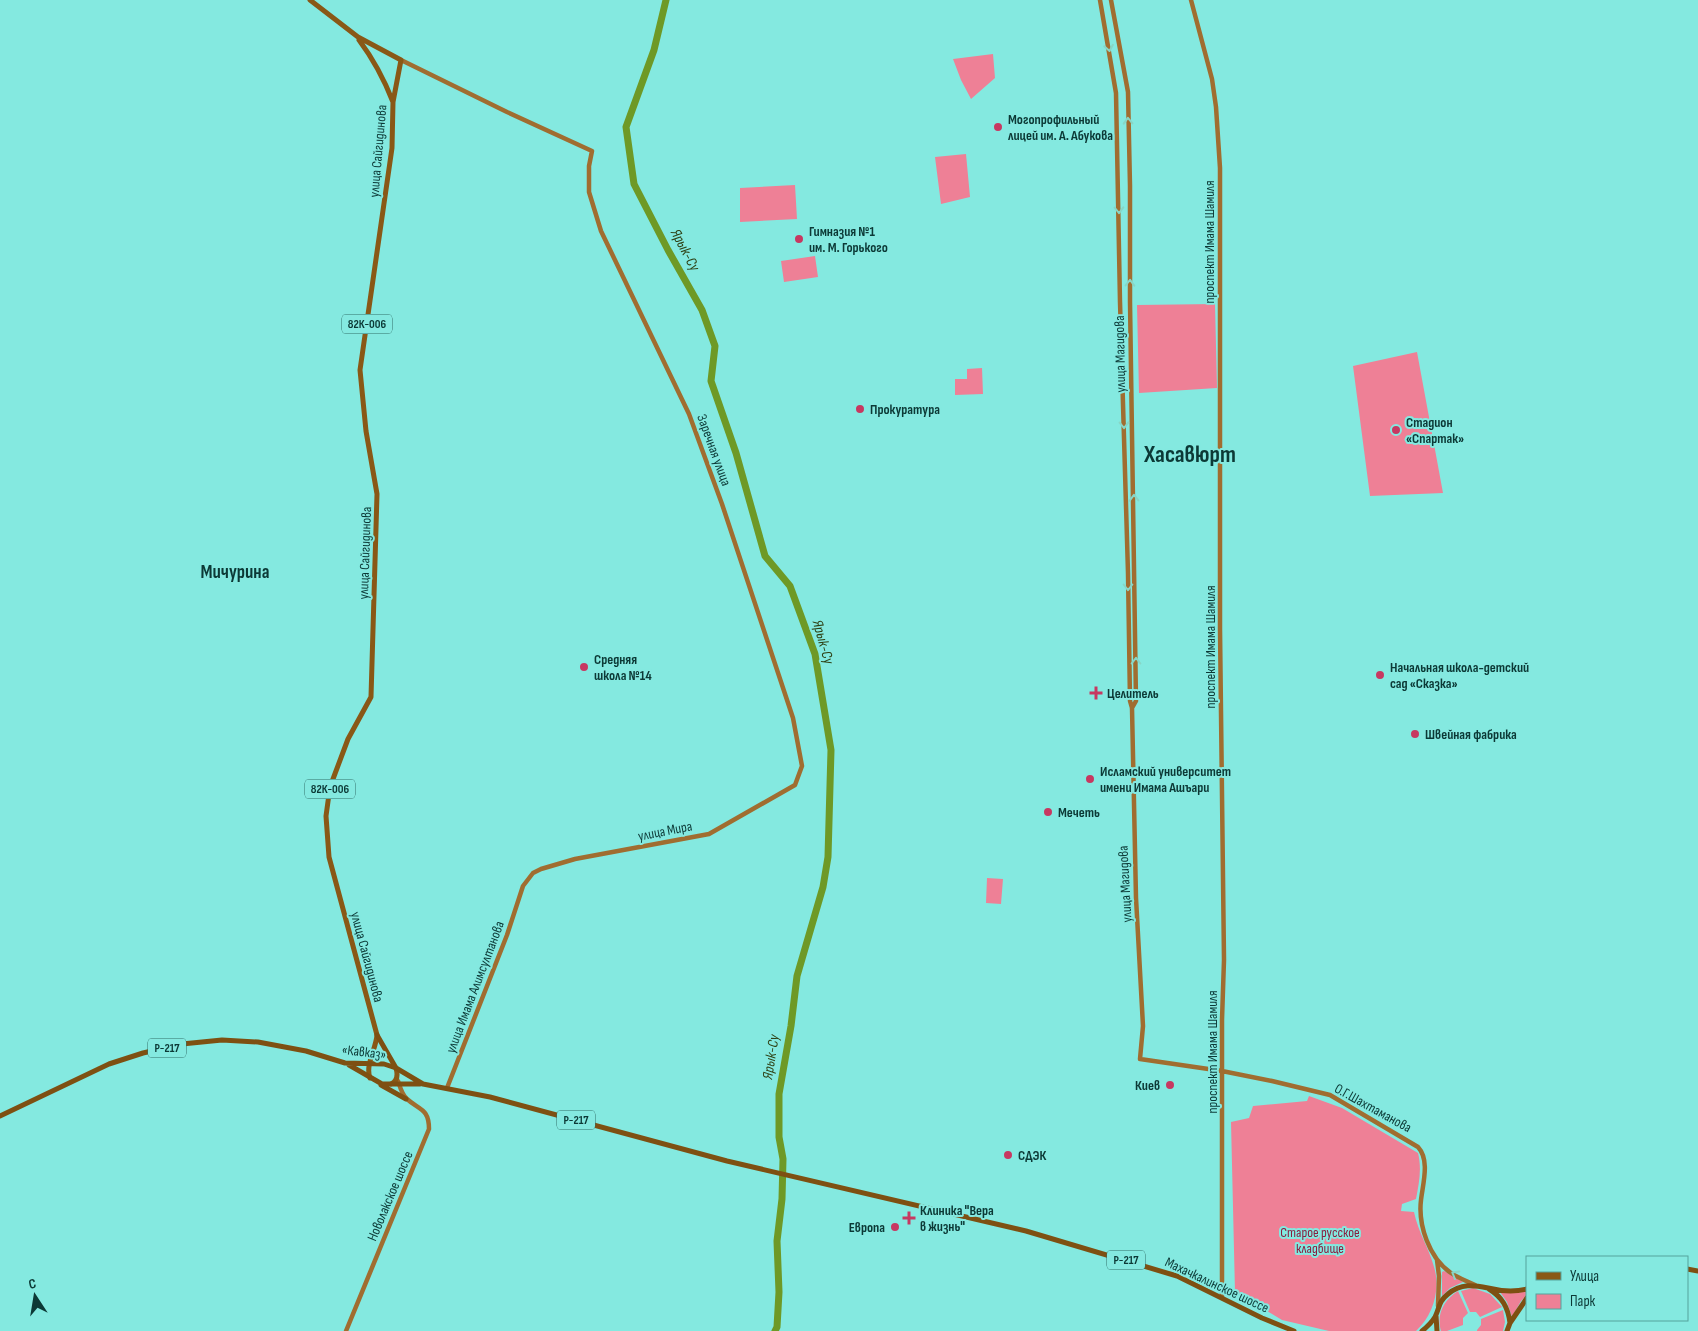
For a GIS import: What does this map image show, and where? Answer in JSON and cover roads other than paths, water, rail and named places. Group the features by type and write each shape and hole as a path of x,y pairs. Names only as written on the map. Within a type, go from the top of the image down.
{"highway":[{"path":"377,1035 396,1068"},
{"name":"«Кавказ»","path":"0,1116 109,1064 182,1044 222,1040 258,1042 306,1051 345,1063 384,1064 396,1068 423,1084 490,1096 728,1161 839,1188"},
{"name":"Р-217","path":"345,1063 406,1098"},
{"name":"Р-217","path":"372,1079 382,1084 423,1084"},
{"name":"Махачкалинское шоссе","path":"839,1188 1002,1225 1177,1276 1262,1318 1294,1331"},
{"path":"1437,1331 1436,1315 1438,1306 1450,1292 1458,1288 1475,1285 1518,1291 1526,1289"},
{"path":"1488,1288 1502,1299 1510,1323"},
{"path":"1507,1331 1510,1323 1526,1299"},
{"path":"1422,1331 1436,1315"}],"main road":[{"name":"82К-006","path":"310,0 358,37 382,73 393,102"},
{"name":"улица Магидова","path":"1100,0 1116,93 1130,701 1132,708 1136,888 1143,1026 1140,1059"},
{"name":"улица Магидова","path":"1111,0 1126,81 1128,111 1136,633 1136,701 1132,708"},
{"name":"проспект Имама Шамиля","path":"1190,0 1212,79 1220,168 1220,632 1224,960 1222,1298"},
{"path":"358,37 401,60"},
{"name":"улица Сайгидинова","path":"377,1035 329,857 326,816 330,787 348,739 371,697 378,494 366,431 360,370 392,148 393,102 401,60"},
{"name":"Заречная улица","path":"401,60 592,151 589,166 589,192 602,231 689,414 722,504 793,718 802,766"},
{"name":"улица Мира","path":"521,893 527,879 541,869 574,859 708,834 795,785 802,766"},
{"name":"улица Имама Алимсултанова","path":"447,1088 507,935 521,893"},
{"name":"82К-006","path":"370,1064 377,1035"},
{"name":"О.Г.Шахтаманова","path":"1140,1059 1222,1071 1330,1095 1418,1147 1424,1159 1425,1176 1420,1212 1421,1220 1428,1243 1437,1260"},
{"path":"370,1064 368,1070 372,1079"},
{"path":"391,1084 397,1077 396,1068"},
{"name":"Новолакское шоссе","path":"346,1331 429,1129 429,1120 423,1109 406,1098 398,1084 397,1077"},
{"path":"1437,1260 1450,1272 1475,1285"},
{"path":"1437,1260 1439,1276 1438,1306"}],"waterway":[{"name":"Ярык-Су","path":"666,0 654,50 626,127 634,184 702,310 715,346 711,381 736,453 765,556 790,586 815,654 831,750 828,857 823,887 797,976 791,1026 779,1094 779,1137 783,1159 782,1199 777,1241 779,1292 777,1327 775,1331"}],"place":[{"name":"Могопрофильный лицей им. А. Абукова","path":"998,127"},
{"name":"Гимназия №1 им. М. Горького","path":"799,239"},
{"name":"Прокуратура","path":"860,409"},
{"name":"Стадион «Спартак»","path":"1396,430"},
{"name":"Средняя школа №14","path":"584,667"},
{"name":"Начальная школа-детский сад «Сказка»","path":"1380,675"},
{"name":"Целитель","path":"1096,693"},
{"name":"Швейная фабрика","path":"1415,734"},
{"name":"Исламский университет имени Имама Ашъари","path":"1090,779"},
{"name":"Мечеть","path":"1048,812"},
{"name":"Киев","path":"1170,1085"},
{"name":"СДЭК","path":"1008,1155"},
{"name":"Клиника \"Вера в жизнь\"","path":"909,1218"},
{"name":"Европа","path":"895,1227"}],"district":[{"name":"Хасавюрт","path":"1190,454"},
{"name":"Мичурина","path":"235,572"}],"park label":[{"name":"Старое русское кладбище","path":"1320,1240"}]}
